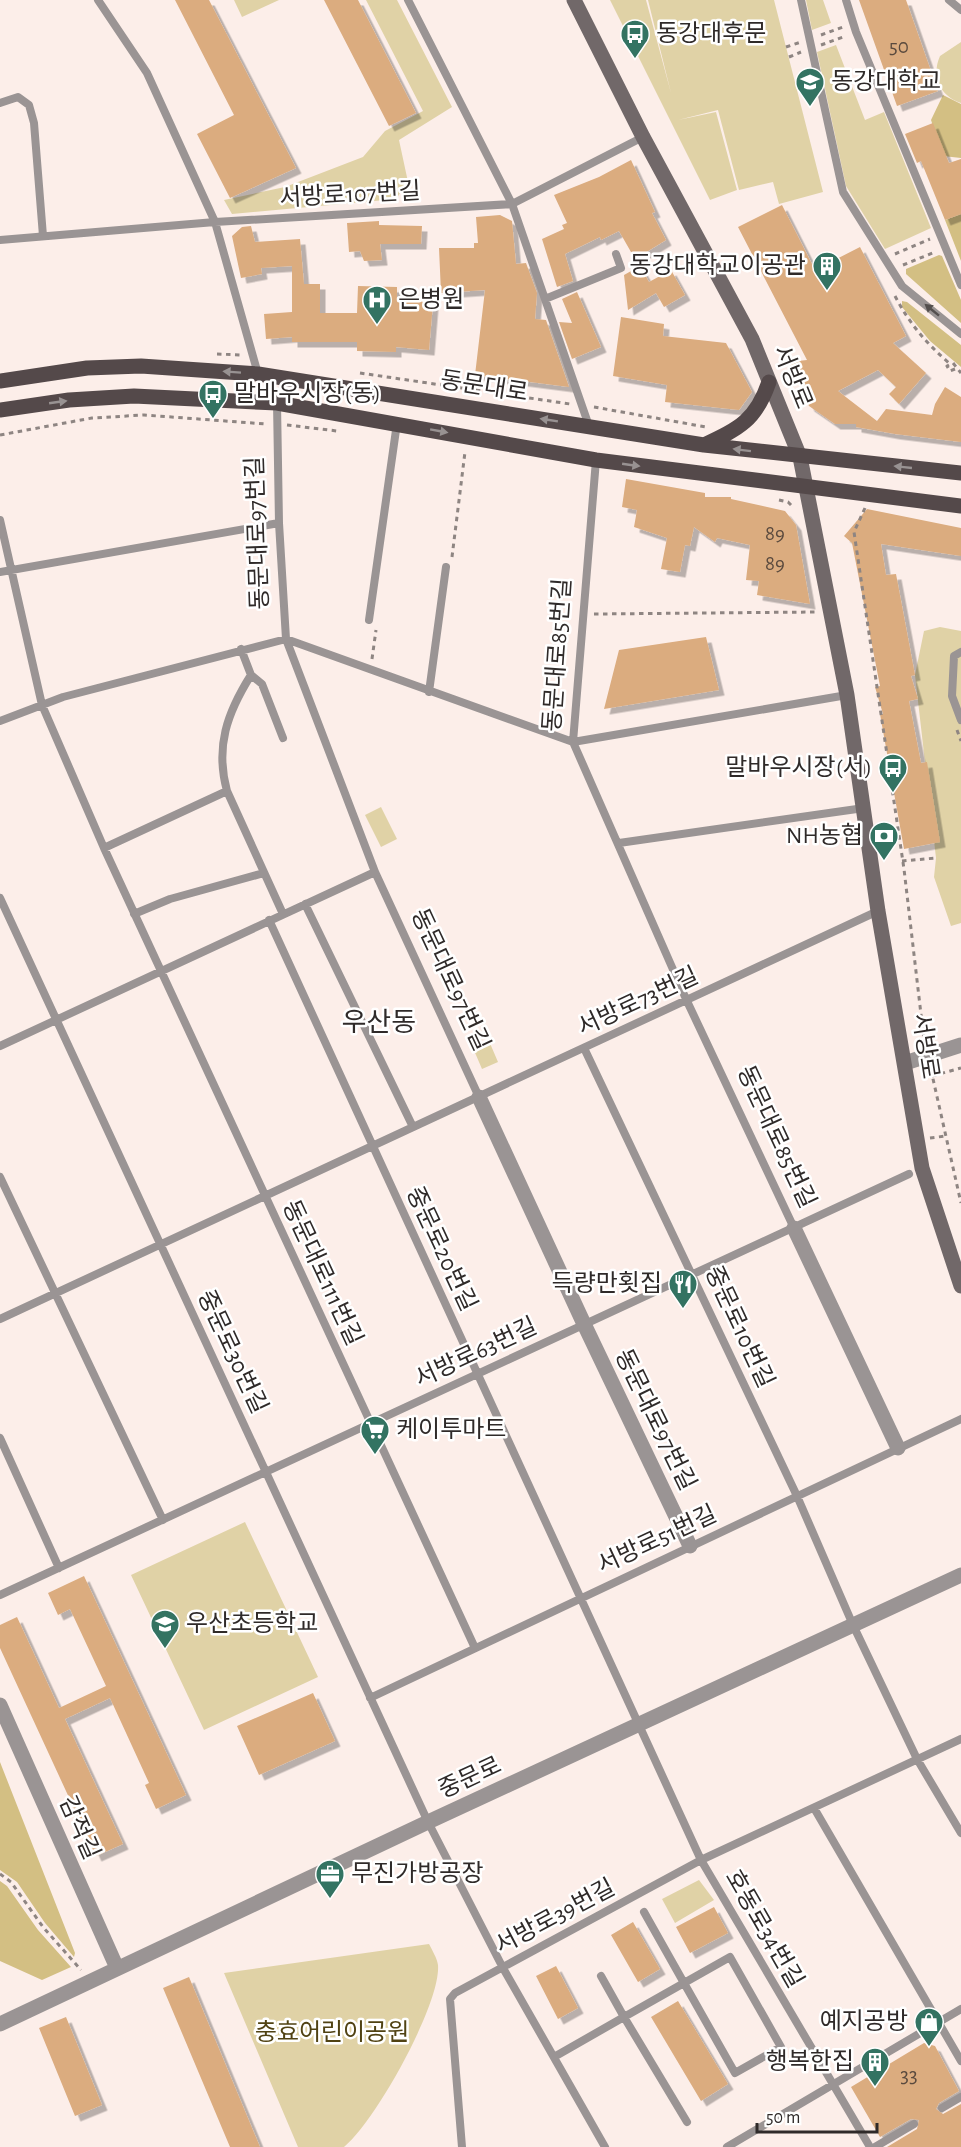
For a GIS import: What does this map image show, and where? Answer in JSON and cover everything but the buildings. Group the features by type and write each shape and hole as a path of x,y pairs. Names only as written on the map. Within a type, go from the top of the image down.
{"main road":[{"name":"서방로","path":"574,0 752,339 800,457 808,488 847,695 878,911 922,1168 961,1286"},
{"name":"동문대로","path":"0,381 87,368 141,366 258,374 704,445 961,473"},
{"path":"704,445 747,422 757,411 770,382"},
{"path":"0,410 69,400 134,396 277,402 596,460 961,506"}],"street":[{"path":"905,1063 961,1045"},
{"name":"동문대로97번길","path":"479,1097 690,1546"},
{"name":"동문대로85번길","path":"794,1228 898,1448"},
{"name":"중문로","path":"0,2024 428,1822 961,1575"},
{"name":"감적길","path":"0,1705 117,1968"}],"lane":[{"path":"98,0 147,73 215,222 258,374"},
{"path":"408,0 512,204 589,426"},
{"path":"801,0 843,192 902,286 961,334"},
{"path":"846,0 856,32 961,285"},
{"path":"949,0 961,10"},
{"path":"0,104 18,97 24,99 34,123 42,236"},
{"name":"서방로107번길","path":"0,240 215,222 512,204 644,137"},
{"path":"545,299 621,268 616,254"},
{"name":"동문대로97번길","path":"277,402 279,523 286,639 375,872 479,1097"},
{"path":"369,620 396,423"},
{"name":"동문대로85번길","path":"596,460 573,742 686,999 794,1228"},
{"name":"동문대로111번길","path":"0,520 42,705 134,914 475,1648"},
{"path":"0,572 279,523"},
{"path":"429,692 449,568"},
{"path":"0,721 42,705 241,649 286,639 573,742 847,695"},
{"path":"241,649 251,675 262,684 283,738"},
{"path":"961,652 954,656 952,696 961,720"},
{"path":"251,675 240,692 227,725 220,758 227,791 283,914"},
{"path":"104,848 227,791"},
{"path":"618,843 864,808"},
{"path":"0,1046 375,872"},
{"path":"134,914 170,899 264,873"},
{"name":"중문로30번길","path":"0,898 428,1822 503,1968 605,2147"},
{"path":"305,904 413,1127"},
{"name":"서방로73번길","path":"0,1318 878,911"},
{"name":"중문로20번길","path":"270,920 637,1725"},
{"name":"중문로10번길","path":"584,1048 797,1496 853,1625 917,1759 961,1833"},
{"name":"서방로63번길","path":"0,1595 909,1174"},
{"path":"0,1177 163,1520"},
{"name":"서방로51번길","path":"370,1698 961,1419"},
{"path":"0,1438 60,1568"},
{"name":"호동로34번길","path":"637,1725 701,1860 870,2147"},
{"name":"서방로39번길","path":"462,2147 450,1999 455,1993 701,1860 961,1739"},
{"path":"814,1808 961,2061"},
{"path":"554,2057 624,2017 684,1983 730,1957 781,2047 735,2073 684,1983 644,1912"},
{"path":"601,1976 687,2122"},
{"path":"727,2147 961,2009"},
{"path":"942,2109 961,2097"},
{"path":"875,2147 914,2124"}],"path":[{"path":"885,258 940,235"},
{"path":"945,248 894,273 893,293 907,319 932,348 949,363 955,364 955,369 961,374"},
{"path":"949,363 948,370 952,372 955,369"},
{"path":"0,435 92,418 144,415 277,424"},
{"path":"449,568 465,452"},
{"path":"866,506 854,532 902,861 924,1040 961,1203"},
{"path":"583,614 831,612"},
{"path":"362,657 372,661"},
{"path":"902,861 936,858"},
{"path":"924,1040 933,1037"},
{"path":"932,1076 961,1068"},
{"path":"0,1874 11,1882 43,1927 82,1972"}],"green space":[{"path":"234,0 279,0 242,17"},
{"path":"366,0 397,0 452,107 399,140 408,182 396,199 232,214 224,200 285,187 363,157 385,131 423,111"},
{"path":"610,0 646,0 671,93 648,0 774,0 823,192 779,204 773,182 739,190 718,110 678,120 716,112 737,190 710,200"},
{"path":"806,0 823,0 831,23 812,30"},
{"path":"961,42 961,103 948,96 939,84 937,63 940,56"},
{"path":"836,45 865,120 884,112 931,228 885,249 846,186 817,52"},
{"path":"940,627 961,631 961,923 951,926 934,877 936,858 915,675 924,631"},
{"path":"381,807 397,839 381,847 365,815"},
{"path":"489,1041 498,1062 482,1069 473,1048"},
{"path":"245,1522 318,1677 204,1730 131,1575"},
{"path":"699,1880 714,1900 675,1923 662,1899"},
{"name":"충효어린이공원","path":"429,1944 438,1965 436,1983 429,2006 404,2061 372,2114 344,2147 298,2147 224,1973"}],"shaded area":[{"path":"943,95 961,104 961,158 943,156 931,120"},
{"path":"961,214 961,261 945,220"},
{"path":"939,255 942,256 961,300 961,323 906,274 906,269"},
{"path":"902,301 907,302 961,345 961,367 930,341 902,307"},
{"path":"0,1762 75,1953 74,1957 45,1923 17,1882 0,1870"},
{"path":"0,1881 7,1886 38,1930 71,1967 42,1980 0,1961"}],"place":[{"name":"동강대후문","path":"635,60"},
{"name":"동강대학교","path":"810,108"},
{"name":"동강대학교이공관","path":"827,292"},
{"name":"은병원","path":"377,326"},
{"name":"말바우시장(동)","path":"213,420"},
{"name":"말바우시장(서)","path":"893,794"},
{"name":"NH농협","path":"884,862"},
{"name":"득량만횟집","path":"683,1310"},
{"name":"케이투마트","path":"375,1456"},
{"name":"우산초등학교","path":"165,1650"},
{"name":"무진가방공장","path":"330,1900"},
{"name":"예지공방","path":"929,2048"},
{"name":"행복한집","path":"875,2088"}],"district":[{"name":"우산동","path":"379,1022"}]}
